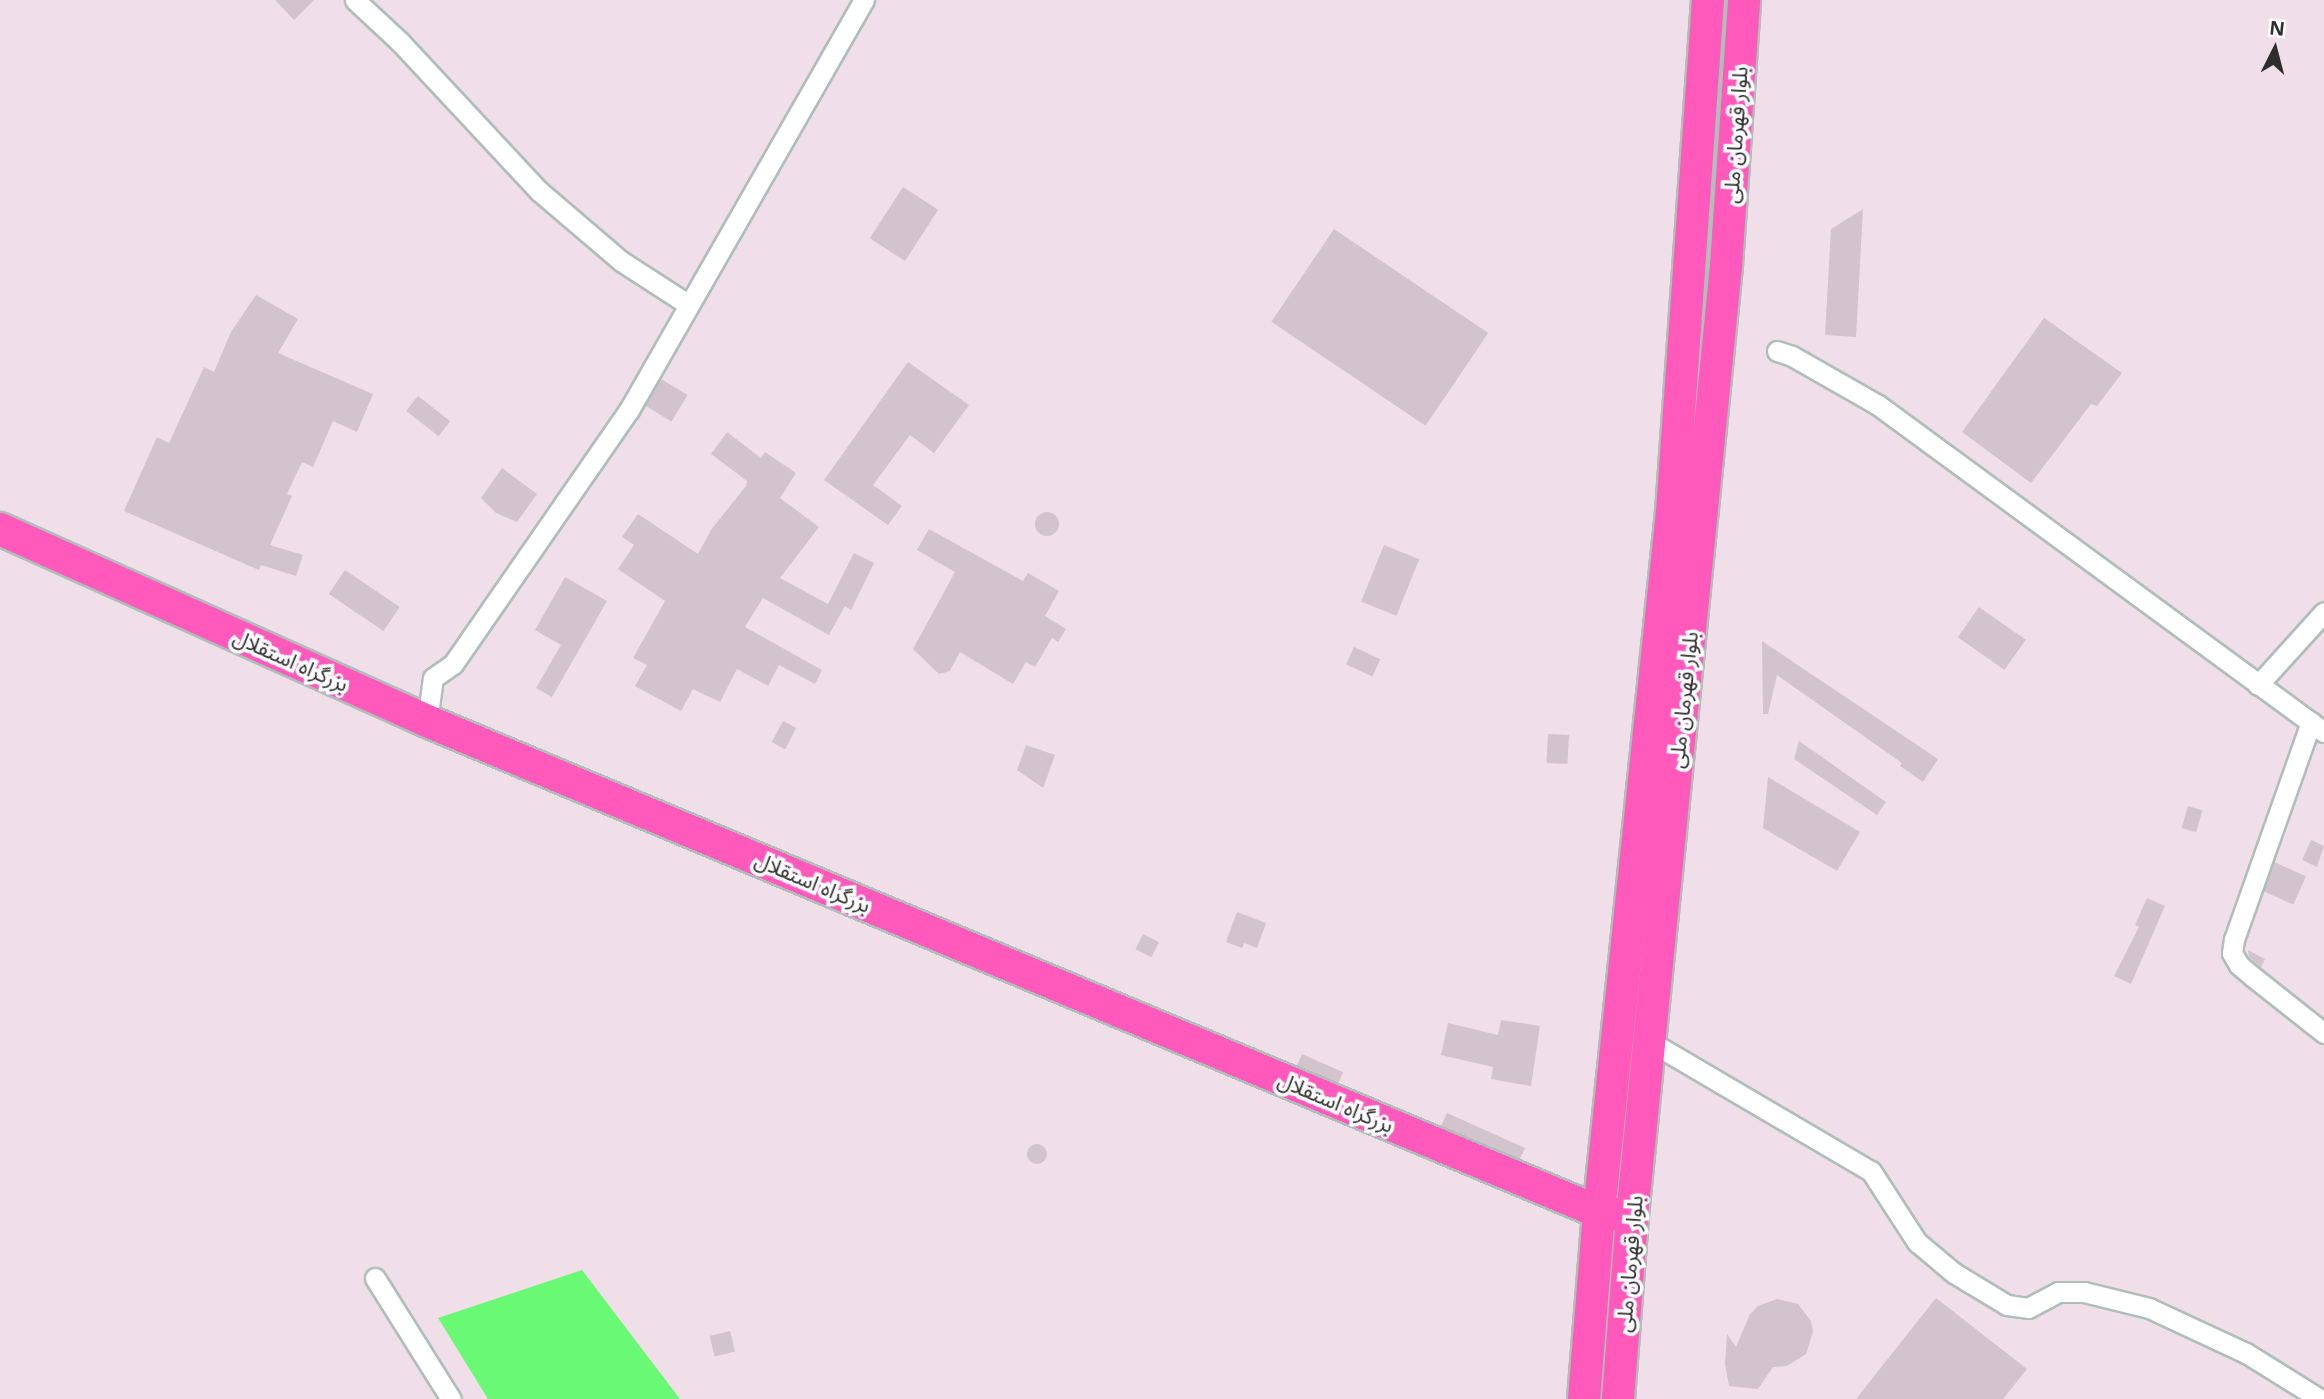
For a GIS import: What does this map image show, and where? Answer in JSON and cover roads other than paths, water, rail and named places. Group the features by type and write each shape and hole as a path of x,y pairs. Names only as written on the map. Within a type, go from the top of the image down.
{"highway":[{"name":"بلوار قهرمان ملی","path":"1584,1399 1599,1212 1672,512 1708,0"},
{"name":"بلوار قهرمان ملی","path":"1618,1399 1632,1216 1726,266 1744,0"},
{"name":"بزرگراه استقلال","path":"0,529 427,721 1599,1212 1632,1216"}],"street":[{"path":"355,0 400,42 539,191 621,261 689,305"},
{"path":"427,721 433,678 453,664 622,421 864,0"},
{"path":"1777,351 1792,356 1878,405 2318,727 2234,939 2232,953 2239,965 2324,1032"},
{"path":"2258,685 2324,612"},
{"path":"1649,1041 1871,1171 1917,1242 1954,1273 2007,1305 2028,1308 2058,1292 2084,1292 2149,1308 2246,1353 2320,1399"},
{"path":"375,1278 451,1399"}]}
